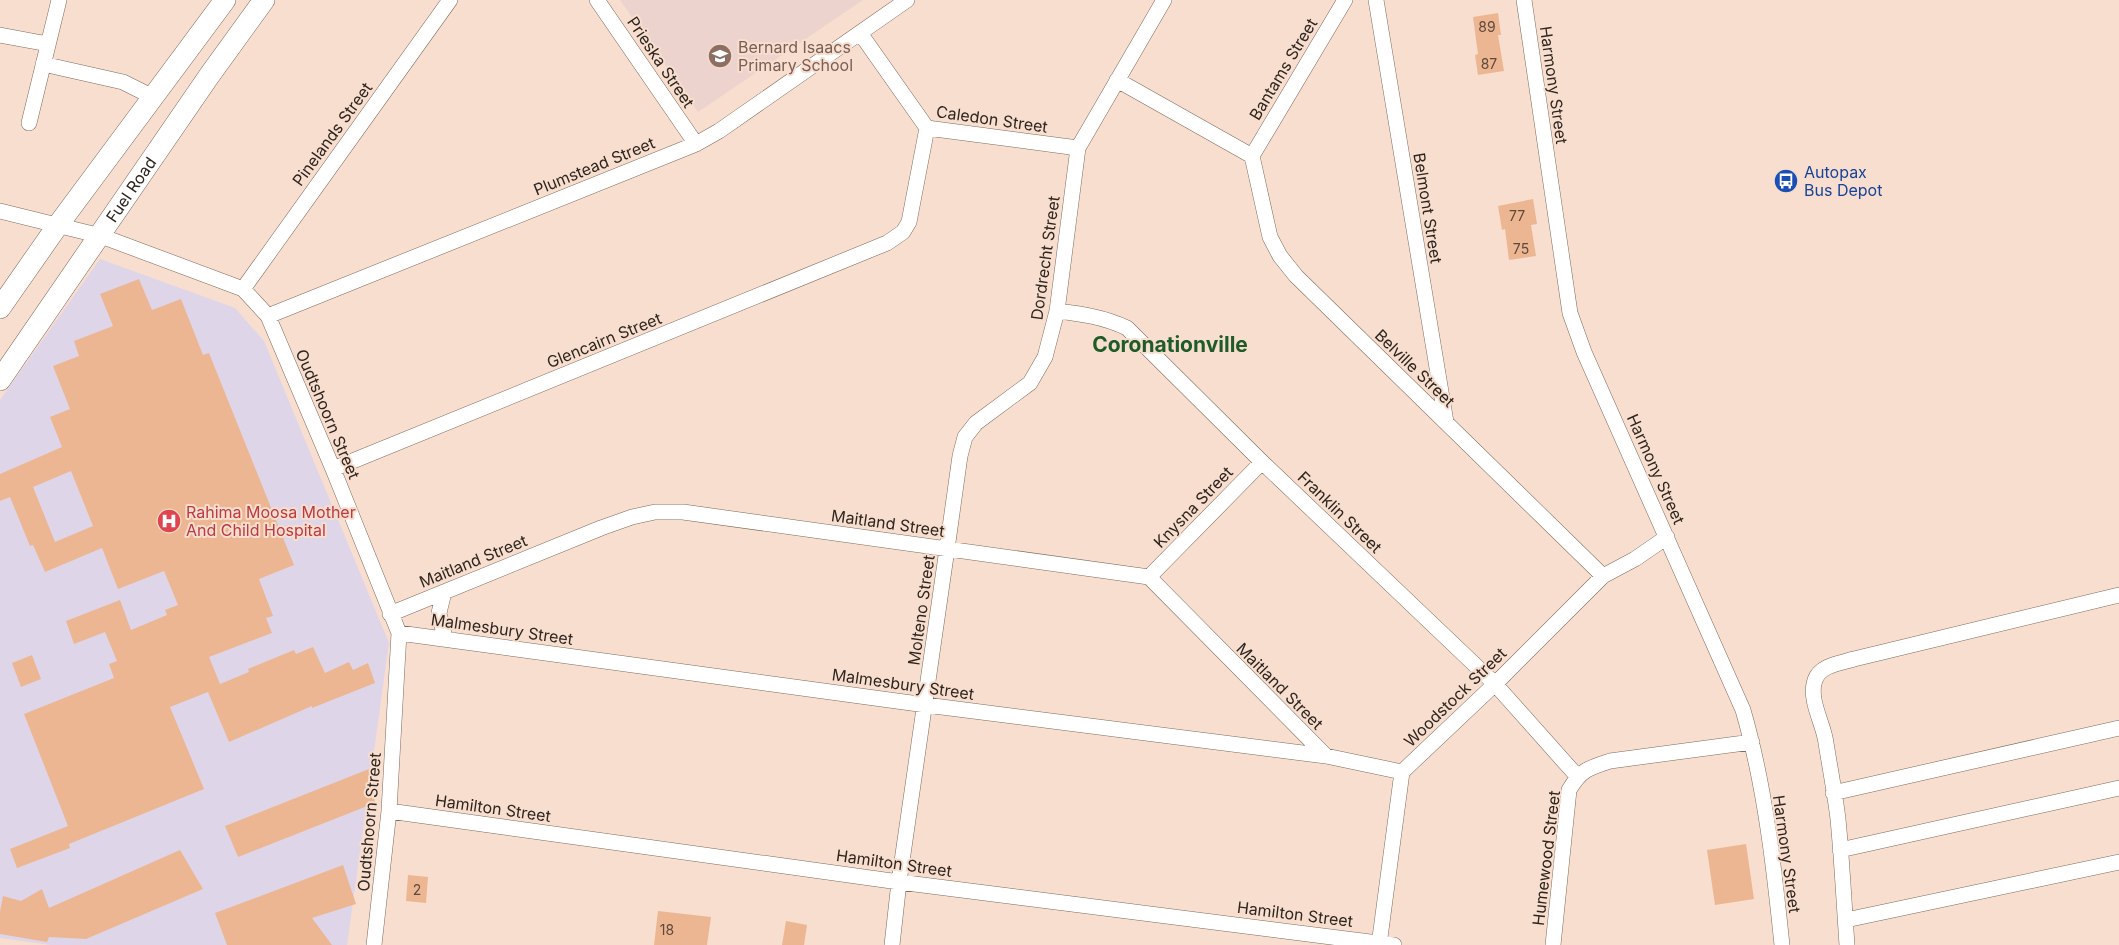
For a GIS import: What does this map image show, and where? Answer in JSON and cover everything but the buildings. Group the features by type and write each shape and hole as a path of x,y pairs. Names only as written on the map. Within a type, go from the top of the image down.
{"main road":[{"path":"0,308 58,226 226,0"},
{"name":"Fuel Road","path":"0,380 101,236 209,76 264,0"}],"street":[{"path":"30,123 59,0"},
{"name":"Pinelands Street","path":"243,289 450,0"},
{"name":"Prieska Street","path":"597,0 696,144"},
{"name":"Plumstead Street","path":"268,316 696,144 720,131 907,0"},
{"path":"1078,148 1164,0"},
{"name":"Bantams Street","path":"1252,156 1345,0"},
{"name":"Belmont Street","path":"1376,0 1446,422"},
{"name":"Harmony Street","path":"1524,0 1570,313 1584,352 1743,710 1752,742 1774,871 1782,945"},
{"name":"Caledon Street","path":"860,33 927,128 1078,148"},
{"path":"0,35 48,44"},
{"path":"43,64 123,82 153,98"},
{"path":"1118,80 1252,156"},
{"name":"Glencairn Street","path":"333,469 887,243 903,232 909,222 927,128"},
{"name":"Dordrecht Street","path":"993,410 1030,383 1044,357 1057,311 1078,148"},
{"name":"Belville Street","path":"1252,156 1270,237 1280,256 1296,276 1603,576"},
{"name":"Oudtshoorn Street","path":"0,211 101,236 243,289 268,316 333,469 398,633 389,811 374,945"},
{"name":"Franklin Street","path":"1057,311 1090,315 1112,321 1127,328 1262,462 1495,684 1577,776"},
{"name":"Molteno Street","path":"892,945 899,882 926,705 960,456 966,437 976,424 993,410"},
{"name":"Knysna Street","path":"1149,577 1262,462"},
{"name":"Maitland Street","path":"390,614 602,528 632,517 655,512 693,514 1149,577 1326,756"},
{"name":"Woodstock Street","path":"1384,944 1402,772 1495,684 1603,576 1635,559 1667,537"},
{"path":"444,592 439,613 445,638"},
{"path":"1848,945 1840,850 1825,732 1815,703 1813,690 1815,679 1820,672 1829,666 1854,659 2119,595"},
{"name":"Malmesbury Street","path":"398,633 926,705 1326,756 1402,772"},
{"path":"1833,793 2119,728"},
{"name":"Humewood Street","path":"1553,945 1568,797 1569,790 1577,776 1591,767 1610,761 1752,742"},
{"path":"1840,850 2119,788"},
{"name":"Hamilton Street","path":"389,811 899,882 1384,944"},
{"path":"1846,920 2119,862"}],"shaded area":[{"name":"Bernard Isaacs Primary School","path":"620,0 863,0 698,112"},
{"name":"Rahima Moosa Mother And Child Hospital","path":"100,259 235,308 264,341 389,643 347,945 51,945 0,938 0,400"}],"place":[{"name":"Bernard Isaacs Primary School","path":"720,56"},
{"name":"Autopax Bus Depot","path":"1786,181"},
{"name":"Rahima Moosa Mother And Child Hospital","path":"169,521"}],"district":[{"name":"Coronationville","path":"1170,344"}]}
